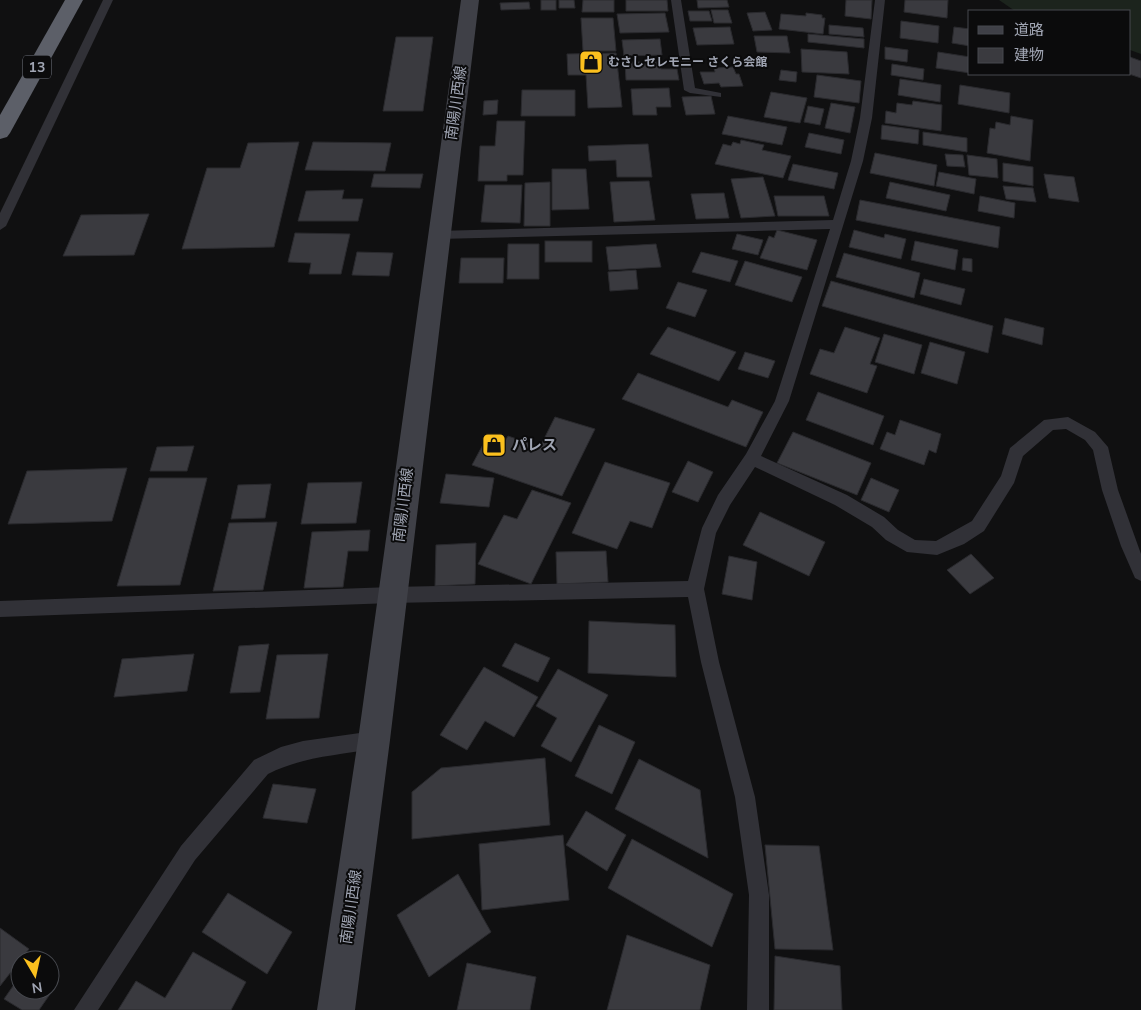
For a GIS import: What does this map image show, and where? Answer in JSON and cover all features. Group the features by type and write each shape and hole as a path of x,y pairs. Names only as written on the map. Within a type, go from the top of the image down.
{"highway":[{"name":"13","path":"0,134 74,0"}],"main road":[{"name":"南陽川西線","path":"336,1010 374,740 438,235 470,0"}],"lane":[{"path":"0,226 108,0"},
{"path":"676,0 690,90 717,95"},
{"path":"758,1010 759,895 746,797 710,662 695,589 708,533 724,500 752,459 782,401 838,224 857,161 866,118 880,0"},
{"path":"438,235 838,224"},
{"path":"752,459 841,500 878,522 892,536 913,547 937,548 958,539 978,526 1008,478 1016,453 1049,424 1068,423 1090,436 1100,447 1110,490 1129,546 1141,573"},
{"path":"0,609 392,595 695,589"},
{"path":"85,1010 188,854 262,767 281,757 303,751 374,740"}],"shaded area":[{"path":"999,0 1141,0 1141,54 1131,50 1131,10 1014,10"}],"building":[{"path":"541,0 556,0 556,10 541,10"},
{"path":"559,0 574,0 575,8 559,8"},
{"path":"583,0 614,0 614,12 582,12"},
{"path":"626,0 667,0 668,11 626,11"},
{"path":"697,0 727,0 729,7 698,8"},
{"path":"846,0 872,0 871,19 845,16"},
{"path":"905,0 948,0 947,18 904,12"},
{"path":"529,2 530,9 501,10 500,3"},
{"path":"711,10 728,10 732,23 714,23"},
{"path":"688,11 709,11 712,21 690,21"},
{"path":"765,12 772,30 753,31 747,13"},
{"path":"665,13 669,32 620,33 617,14"},
{"path":"806,13 822,15 822,18 825,18 823,34 779,29 781,14 806,16"},
{"path":"581,18 613,18 616,51 583,51"},
{"path":"901,21 939,26 938,43 900,38"},
{"path":"829,25 863,28 864,37 829,34"},
{"path":"730,27 734,44 697,45 693,28"},
{"path":"954,27 968,29 968,46 952,43"},
{"path":"808,34 864,39 864,48 808,42"},
{"path":"754,36 787,36 790,53 757,52"},
{"path":"396,37 433,37 423,111 383,111"},
{"path":"660,39 662,55 624,56 622,40"},
{"path":"885,47 908,50 907,62 885,59"},
{"path":"801,49 847,52 849,74 802,72"},
{"path":"938,52 968,57 968,73 936,68"},
{"path":"616,53 622,107 588,108 586,75 568,75 567,54"},
{"path":"1131,57 1141,61 1141,78 1131,75"},
{"path":"625,62 660,62 661,69 677,69 679,80 626,80"},
{"path":"892,64 924,69 923,80 891,75"},
{"path":"733,67 736,74 739,74 743,86 721,87 719,83 704,84 700,72 715,72 714,68"},
{"path":"781,70 797,72 796,82 779,80"},
{"path":"817,75 861,81 859,103 814,97"},
{"path":"900,79 941,85 940,102 898,95"},
{"path":"960,85 1010,93 1009,113 958,104"},
{"path":"669,88 671,107 656,107 657,115 633,115 631,89"},
{"path":"522,90 575,90 575,116 521,116"},
{"path":"771,92 807,98 800,123 764,117"},
{"path":"711,96 715,114 686,115 682,97"},
{"path":"498,100 497,114 483,115 484,101"},
{"path":"913,101 942,105 941,131 885,123 886,111 896,113 897,103 912,105"},
{"path":"831,103 855,107 850,133 825,128"},
{"path":"808,106 824,109 820,125 804,122"},
{"path":"728,116 787,127 782,145 722,134"},
{"path":"1011,116 1033,120 1030,161 987,153 990,128 995,129 996,122 1010,125"},
{"path":"497,121 525,121 523,175 507,175 507,181 478,181 480,146 495,146"},
{"path":"882,125 919,130 918,144 881,139"},
{"path":"923,132 967,138 967,152 923,145"},
{"path":"809,133 844,140 841,154 805,147"},
{"path":"741,140 764,145 762,150 791,156 783,178 715,164 723,144 731,146 733,142 740,144"},
{"path":"299,142 274,247 182,249 207,168 240,168 248,143"},
{"path":"313,142 391,143 385,171 305,170"},
{"path":"648,144 652,177 617,177 616,160 589,161 588,146"},
{"path":"875,153 937,165 934,186 870,173"},
{"path":"945,154 963,155 965,167 947,166"},
{"path":"967,155 997,159 998,178 969,175"},
{"path":"1003,163 1033,167 1033,186 1003,181"},
{"path":"793,164 838,173 834,189 788,180"},
{"path":"552,169 586,169 589,209 552,210"},
{"path":"939,172 976,179 974,194 936,186"},
{"path":"374,174 423,174 420,188 371,187"},
{"path":"1044,174 1074,177 1079,202 1049,198"},
{"path":"763,177 775,216 741,218 731,179"},
{"path":"649,181 655,220 614,222 610,182"},
{"path":"550,182 550,226 524,226 525,183"},
{"path":"890,182 950,195 946,211 886,198"},
{"path":"485,185 522,185 520,223 481,222"},
{"path":"1003,186 1033,188 1036,202 1006,199"},
{"path":"344,190 342,199 363,199 358,221 298,221 306,191"},
{"path":"724,193 729,218 696,219 691,194"},
{"path":"774,196 824,196 829,216 778,216"},
{"path":"980,196 1015,203 1014,218 978,211"},
{"path":"860,200 1000,227 998,248 856,220"},
{"path":"149,214 134,255 63,256 81,215"},
{"path":"777,230 817,240 807,270 760,258 769,236 774,238"},
{"path":"854,230 884,238 885,234 906,239 901,259 849,247"},
{"path":"295,233 350,234 341,274 309,274 311,263 288,262"},
{"path":"737,234 763,240 758,255 732,249"},
{"path":"545,241 592,241 592,262 545,262"},
{"path":"915,241 958,250 955,270 911,260"},
{"path":"508,244 539,244 539,279 507,279"},
{"path":"656,244 661,267 609,270 606,247"},
{"path":"357,252 393,253 389,276 352,275"},
{"path":"701,252 738,261 730,282 692,272"},
{"path":"844,253 920,273 914,298 836,277"},
{"path":"461,258 504,258 503,283 459,283"},
{"path":"963,258 972,259 972,272 962,270"},
{"path":"745,261 802,277 792,302 735,285"},
{"path":"636,270 638,289 610,291 608,272"},
{"path":"924,279 965,289 961,305 920,294"},
{"path":"831,281 993,326 988,353 822,306"},
{"path":"678,282 707,290 695,317 666,308"},
{"path":"1005,318 1044,328 1042,345 1002,334"},
{"path":"668,327 736,352 719,381 650,354"},
{"path":"845,327 880,338 870,364 877,366 867,393 810,374 820,349 834,353"},
{"path":"884,334 922,345 914,374 875,362"},
{"path":"930,342 965,352 957,384 921,373"},
{"path":"745,352 775,361 768,378 738,369"},
{"path":"638,373 728,407 732,400 763,412 746,447 622,399"},
{"path":"818,392 884,416 873,445 806,420"},
{"path":"555,417 595,429 562,496 472,465 486,439 503,444 508,436 540,447"},
{"path":"900,420 941,434 936,453 929,450 924,465 880,449 887,432 895,435"},
{"path":"793,432 871,463 857,495 777,463"},
{"path":"194,446 187,471 150,471 157,447"},
{"path":"688,461 713,472 698,502 672,492"},
{"path":"605,462 670,483 652,528 630,521 617,549 572,533"},
{"path":"127,468 112,521 8,524 27,471"},
{"path":"446,474 494,478 489,507 440,503"},
{"path":"149,478 207,478 180,585 117,586"},
{"path":"871,478 899,490 889,512 861,500"},
{"path":"362,482 356,523 301,524 308,483"},
{"path":"271,484 265,518 231,519 238,485"},
{"path":"532,490 571,503 531,584 478,564 504,515 517,519"},
{"path":"760,512 825,542 809,576 743,545"},
{"path":"277,522 263,590 213,591 229,523"},
{"path":"370,530 368,551 348,551 343,587 304,588 312,532"},
{"path":"476,543 475,584 435,586 436,545"},
{"path":"606,551 608,582 557,584 556,552"},
{"path":"971,554 994,578 970,594 947,570"},
{"path":"729,556 757,562 752,600 722,594"},
{"path":"589,621 675,625 676,677 588,673"},
{"path":"515,643 550,658 538,682 502,666"},
{"path":"269,644 260,692 230,693 239,646"},
{"path":"194,654 187,691 114,697 122,659"},
{"path":"328,654 319,718 266,719 277,655"},
{"path":"484,667 538,697 514,737 485,721 467,750 440,735"},
{"path":"558,669 608,695 571,762 541,746 557,718 536,706"},
{"path":"599,725 635,742 612,794 575,776"},
{"path":"545,758 550,825 412,839 412,792 441,768"},
{"path":"639,759 700,790 708,858 615,809"},
{"path":"273,784 316,789 307,823 263,818"},
{"path":"586,811 626,835 607,871 566,845"},
{"path":"563,835 569,900 482,910 479,844"},
{"path":"632,839 733,894 712,947 608,888"},
{"path":"765,845 819,846 833,950 775,949"},
{"path":"458,874 491,932 429,977 397,915"},
{"path":"228,893 292,932 267,974 202,932"},
{"path":"0,928 29,949 10,950 10,973 0,986"},
{"path":"627,935 710,965 700,1010 607,1010"},
{"path":"193,952 246,982 231,1010 118,1010 136,981 165,998"},
{"path":"775,956 840,966 842,1010 774,1010"},
{"path":"467,963 536,977 530,1010 457,1010"},
{"path":"10,990 10,1000 46,1000 39,1010 22,1010 4,999"}],"place":[{"name":"むさしセレモニー さくら会館","path":"591,62"},
{"name":"パレス","path":"494,445"}]}
